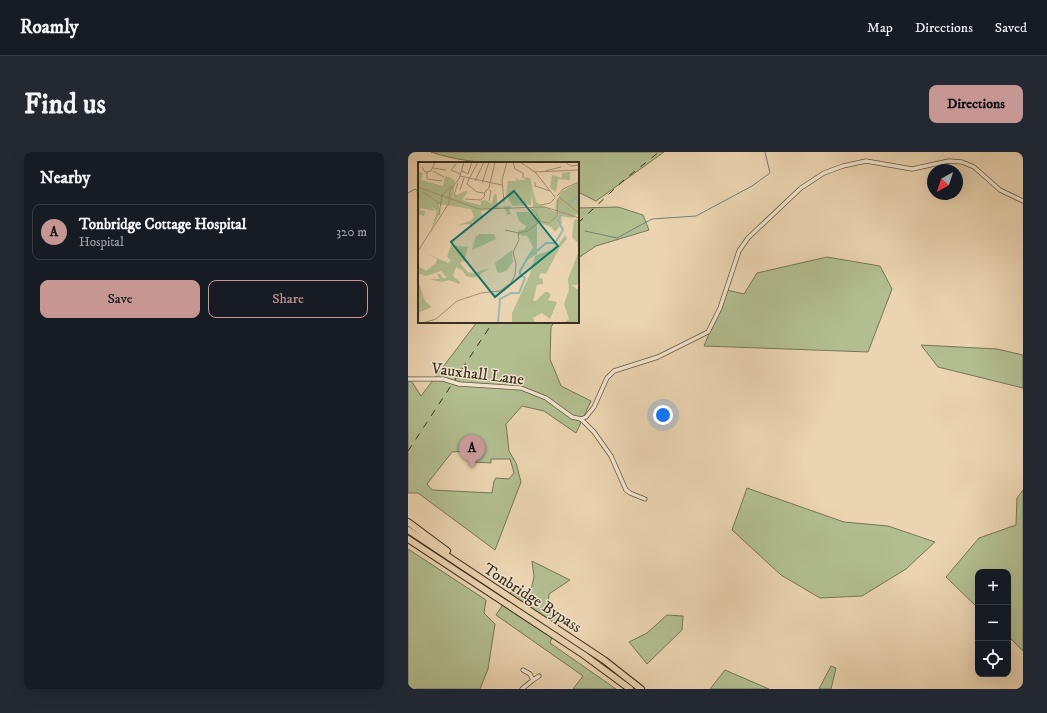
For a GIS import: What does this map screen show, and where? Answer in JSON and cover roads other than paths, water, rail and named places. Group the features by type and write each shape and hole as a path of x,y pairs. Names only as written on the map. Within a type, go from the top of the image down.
{"highway":[{"path":"408,522 496,588"},
{"name":"Tonbridge Bypass","path":"408,530 604,660 641,689"},
{"name":"Tonbridge Bypass","path":"408,539 584,655 630,689"}],"street":[{"path":"645,499 626,490 611,456 594,432 581,419 591,412 607,378 614,371 658,357 708,332 720,308 742,246 759,227 781,209 801,188 824,173 843,166 866,161 912,169 948,161 956,161 974,167 1000,190 1023,201"},
{"name":"Vauxhall Lane","path":"408,379 443,378 459,384 521,388 546,398 572,417 581,419"},
{"path":"523,670 530,674 533,680"},
{"path":"522,689 539,676"}],"waterway":[{"path":"585,231 617,238 652,219 696,216 752,186 770,173 765,152"},
{"path":"408,193 415,189 418,191"}],"railway":[{"path":"579,222 625,179 659,152"},
{"path":"408,451 492,323"}],"place":[{"name":"Tonbridge Cottage Hospital","path":"472,468"}]}
